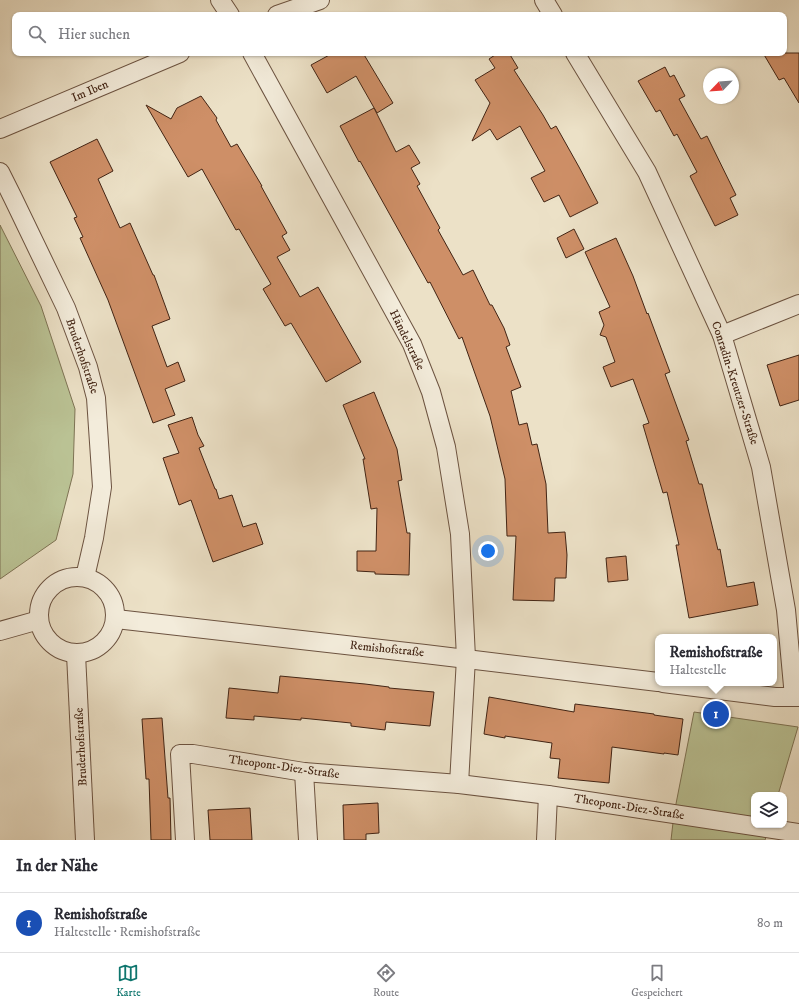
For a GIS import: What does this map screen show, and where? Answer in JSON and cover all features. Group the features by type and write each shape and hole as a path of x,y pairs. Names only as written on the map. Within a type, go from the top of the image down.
{"street":[{"path":"220,0 228,12"},
{"path":"286,12 320,0"},
{"path":"544,0 551,12"},
{"name":"Im Iben","path":"0,129 173,56"},
{"name":"Händelstraße","path":"254,56 412,344 431,392 446,446 460,534 466,658"},
{"name":"Conradin-Kreutzer-Straße","path":"577,56 647,172 722,335 761,467 786,610 796,697"},
{"name":"Bruderhofstraße","path":"0,172 66,308 88,367 96,398 102,487 94,538 85,577"},
{"path":"722,335 799,304"},
{"path":"67,577 85,577 102,585 106,590 113,601 116,620 109,637 94,650 76,654 58,649 45,637 39,620 41,602 51,586 67,577"},
{"path":"0,631 39,620"},
{"name":"Remishofstraße","path":"116,620 156,623 466,658 655,682"},
{"name":"Bruderhofstraße","path":"76,654 85,840"},
{"path":"460,784 466,658"},
{"path":"687,686 775,697 796,697"},
{"name":"Theopont-Diez-Straße","path":"185,840 180,754 193,754 304,772 460,784 548,795 799,833"},
{"path":"304,772 308,840"},
{"path":"546,840 548,795"}],"green space":[{"path":"0,225 41,306 75,409 73,474 56,540 0,579"},
{"path":"694,712 798,727 779,792 751,792 751,828 769,828 765,840 671,840 674,814"}],"building":[{"path":"787,53 799,53 799,103 784,78 779,80 765,56 787,56"},
{"path":"328,56 365,56 393,103 377,113 356,76 327,93 311,65"},
{"path":"494,56 511,56 518,68 514,70 551,129 556,126 598,203 570,217 559,195 544,202 531,178 545,171 520,126 497,140 490,129 472,141 490,103 475,80 495,68 489,59"},
{"path":"665,67 670,77 674,75 685,96 679,99 701,139 707,136 736,195 730,198 738,215 715,226 690,176 697,172 677,134 674,136 660,110 656,112 638,81"},
{"path":"201,96 217,118 216,120 231,147 237,144 262,186 287,233 282,236 290,250 277,257 300,297 318,287 361,362 326,382 291,323 285,326 263,289 271,284 239,229 236,230 202,169 188,177 146,105 171,119 177,108"},
{"path":"374,108 396,152 409,145 420,163 411,168 420,184 417,186 440,228 438,230 463,275 473,270 490,305 492,305 504,328 510,345 506,347 521,387 511,391 519,425 527,423 532,445 537,444 546,484 548,533 565,532 567,555 566,578 555,578 554,601 513,600 516,536 507,536 505,479 490,416 462,337 459,339 430,282 428,283 340,126"},
{"path":"97,139 113,171 98,179 120,228 130,223 154,275 170,319 152,326 167,367 178,362 185,381 165,389 175,415 153,423 108,300 80,238 83,237 74,218 77,217 50,162"},
{"path":"574,229 584,249 566,258 557,238"},
{"path":"616,238 633,276 647,314 648,313 670,372 665,374 689,440 686,441 699,484 702,484 718,550 720,549 727,587 754,582 758,605 689,618 676,545 679,545 667,492 663,493 643,425 649,423 633,379 611,387 603,367 615,362 606,337 600,335 604,325 599,312 610,307 585,252"},
{"path":"799,355 799,400 780,406 767,365"},
{"path":"374,392 397,449 402,480 398,481 407,533 410,533 409,575 375,574 375,572 357,571 357,551 376,551 377,508 371,509 363,459 365,459 343,405"},
{"path":"192,417 198,435 204,446 199,448 219,499 232,495 243,527 256,523 263,544 213,562 191,500 179,505 163,458 179,453 168,425"},
{"path":"626,556 628,580 608,582 606,558"},
{"path":"280,676 434,692 430,726 386,722 385,730 351,726 351,723 301,718 301,720 254,716 254,720 226,718 229,688 278,693"},
{"path":"489,697 574,712 575,704 683,719 678,755 612,747 609,783 558,778 560,759 550,758 552,743 505,736 505,738 484,734"},
{"path":"162,718 168,798 170,798 171,840 151,840 149,779 146,779 142,719"},
{"path":"378,803 379,833 366,834 366,840 344,840 343,805"},
{"path":"250,808 252,840 210,840 208,810"}],"place":[{"name":"Remishofstraße","path":"716,714"}]}
